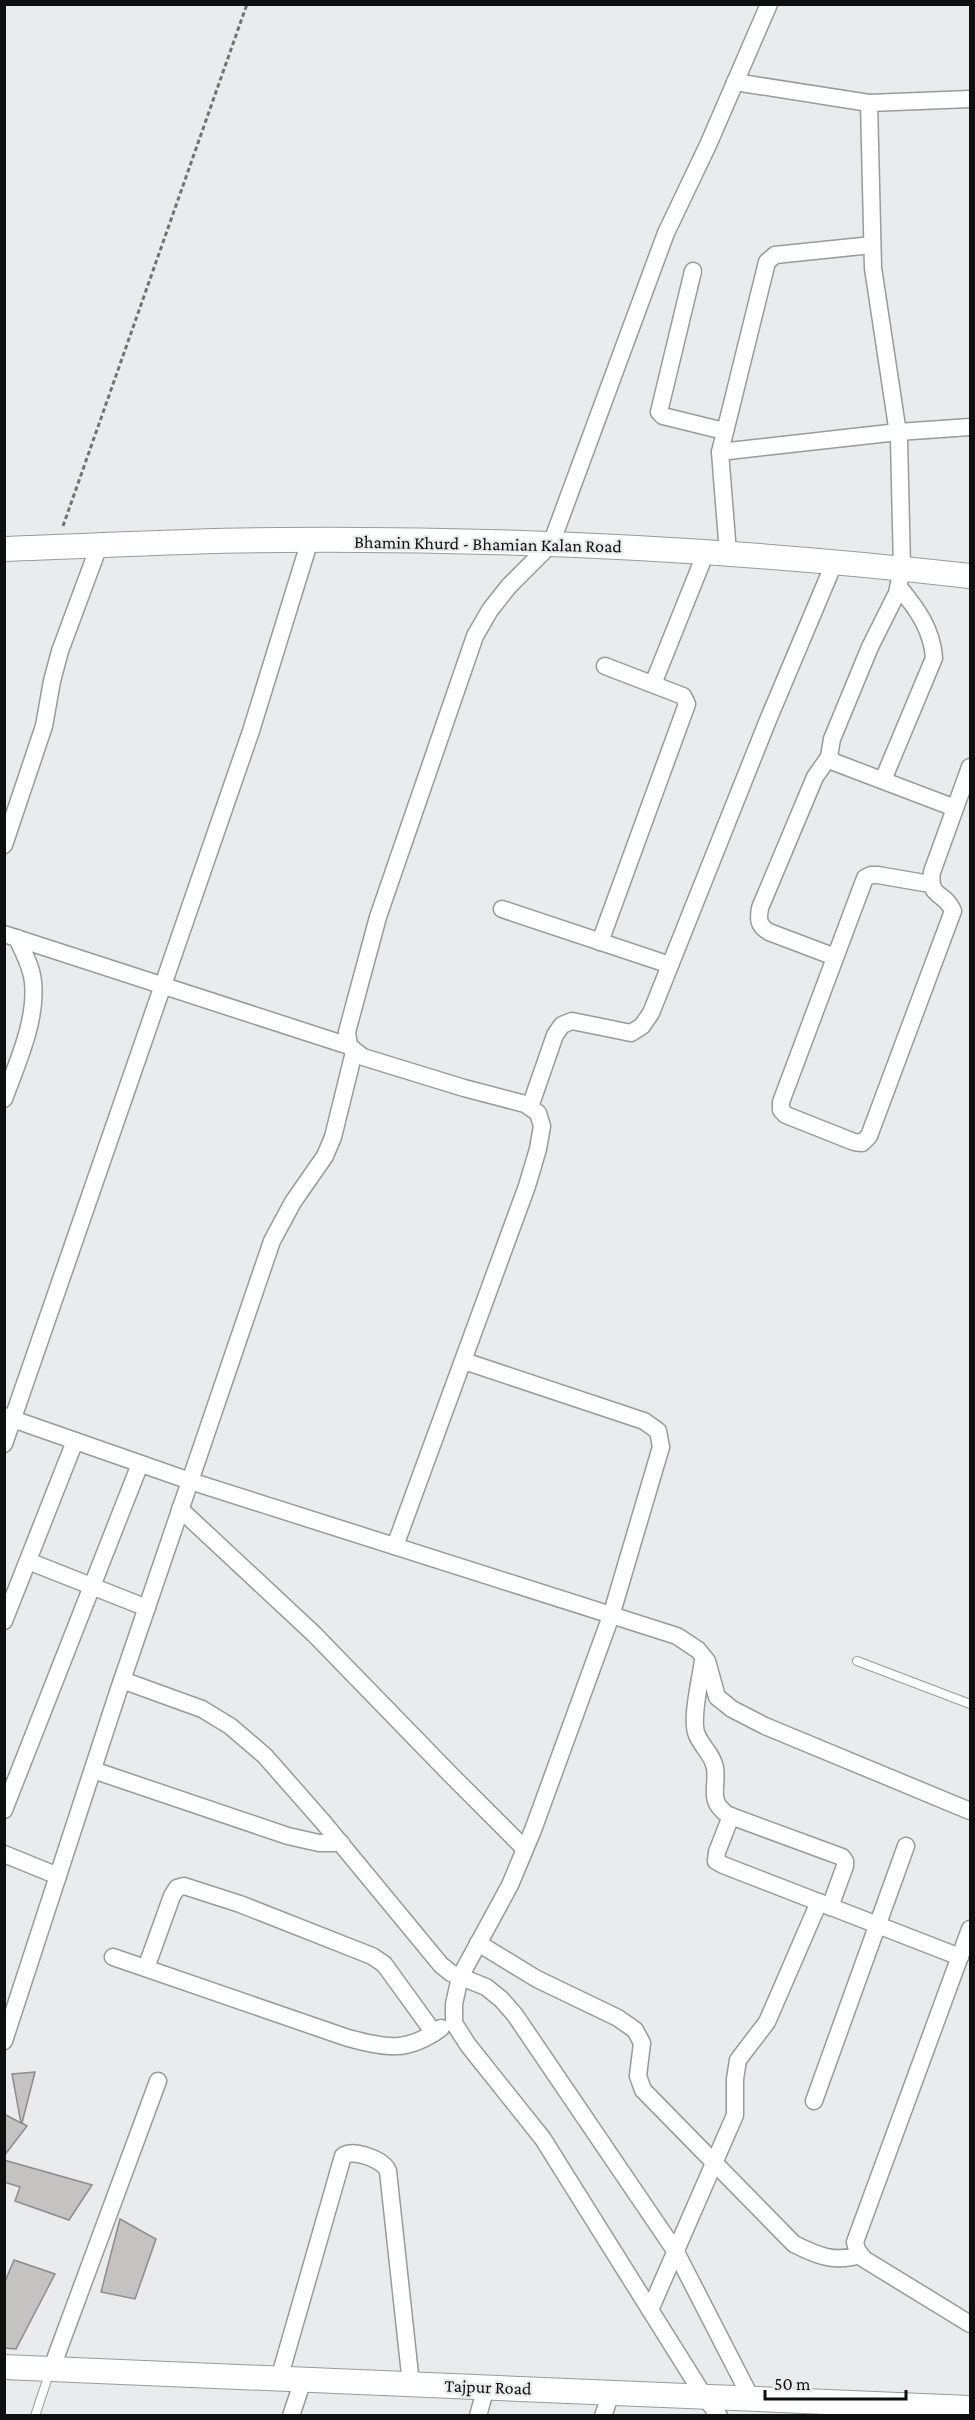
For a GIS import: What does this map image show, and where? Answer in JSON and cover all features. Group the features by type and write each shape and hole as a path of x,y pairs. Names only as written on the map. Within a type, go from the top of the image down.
{"main road":[{"name":"Bhamin Khurd - Bhamian Kalan Road","path":"4,549 310,540 551,544 835,561 901,577 970,576"},
{"name":"Tajpur Road","path":"4,2367 612,2391 933,2411 970,2408"}],"street":[{"path":"4,2041 10,2005 58,1876 122,1680 272,1241 293,1202 325,1156 333,1137 352,1049 347,1032 378,918 475,636 490,610 509,586 551,544 666,233 708,145 769,4"},
{"path":"735,82 869,103 970,99"},
{"path":"835,957 769,932 761,927 758,920 760,908 815,777 829,757 832,739 901,577 898,432 873,268 869,103"},
{"path":"653,684 717,553 720,452 765,267 770,258 775,255 872,245"},
{"path":"693,271 659,412 663,416 724,431"},
{"path":"720,452 898,432 970,427"},
{"path":"4,1444 9,1418 164,985 251,731 310,540"},
{"path":"4,845 44,726 60,651 99,546"},
{"path":"530,1107 555,1035 562,1025 572,1021 632,1033 642,1026 651,1012 768,720 835,561"},
{"path":"883,780 934,658 933,641 901,577"},
{"path":"600,942 687,704 683,696 605,666"},
{"path":"829,757 834,762 955,808"},
{"path":"930,884 878,875 865,878 781,1102 782,1110 786,1115 854,1142 862,1143 869,1136 953,911 950,904 932,890 930,884 932,872 970,767"},
{"path":"502,909 670,965"},
{"path":"11,936 352,1049 363,1057 525,1104 538,1113 542,1126 538,1149 464,1361 395,1546"},
{"path":"5,1094 28,1030 33,982 30,968 11,936"},
{"path":"464,1361 644,1421 658,1431 661,1447 611,1616 510,1885 460,1977 454,2004 454,2023 468,2045 543,2139 704,2396 719,2415"},
{"path":"9,1418 190,1481 677,1636 698,1650 704,1657 717,1697 732,1709 765,1726 970,1811"},
{"path":"4,1621 75,1441"},
{"path":"4,1810 140,1464"},
{"path":"180,1509 314,1634 525,1849"},
{"path":"28,1561 147,1608"},
{"path":"650,2310 735,2115 735,2079 738,2060 767,2022 845,1866 842,1857 731,1816 719,1809 714,1798 716,1771 713,1761 696,1735 695,1723 704,1657"},
{"path":"122,1680 202,1709 230,1726 265,1756 341,1843 441,1965 460,1977 486,1987 501,1999 515,2015 676,2252 751,2398"},
{"path":"93,1770 288,1836 319,1843 341,1843"},
{"path":"731,1816 717,1852 716,1861 960,1957"},
{"path":"814,2101 906,1846"},
{"path":"4,1854 58,1876"},
{"path":"146,1968 172,1896 177,1888 184,1886 240,1904 372,1956 384,1964 434,2033"},
{"path":"970,1929 855,2241 861,2255 970,2324"},
{"path":"478,1943 537,1978 618,2018 635,2030 642,2043 638,2076 643,2090 714,2165 794,2244 818,2256 834,2260 861,2255"},
{"path":"113,1957 348,2038 381,2047 398,2048 414,2044 454,2019"},
{"path":"51,2370 158,2081"},
{"path":"279,2379 343,2156 351,2152 381,2161 386,2165 388,2172 411,2384"},
{"path":"291,2415 303,2380"},
{"path":"478,2415 486,2387"},
{"path":"603,2415 612,2391"}],"lane":[{"path":"857,1661 970,1704"},
{"path":"35,2415 51,2370"}],"path":[{"path":"56,547 247,4"}],"building":[{"path":"35,2072 22,2123 27,2126 4,2156 4,2114 21,2123 12,2074"},
{"path":"4,2160 92,2185 69,2220 15,2201 20,2187 4,2182"},
{"path":"120,2219 156,2239 135,2299 101,2292"},
{"path":"14,2260 55,2274 16,2349 4,2348 4,2284"}]}
